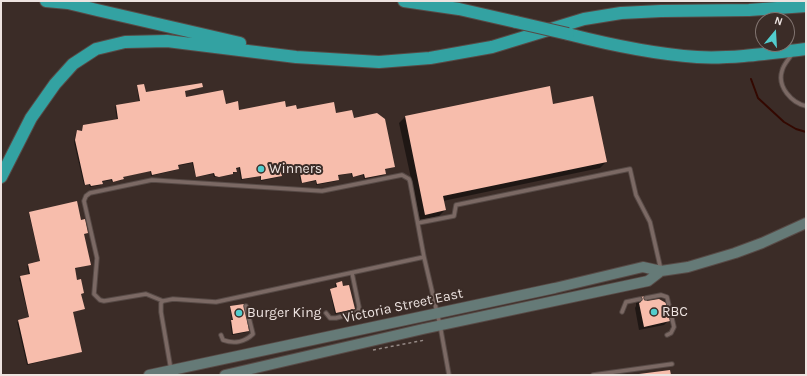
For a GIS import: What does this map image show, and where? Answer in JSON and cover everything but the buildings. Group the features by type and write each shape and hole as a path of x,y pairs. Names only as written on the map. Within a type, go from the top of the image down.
{"highway":[{"path":"46,1 97,10 296,57"},
{"path":"404,1 459,9 647,51 696,57 718,57 800,50"},
{"path":"1,177 31,118 73,64 96,49 125,42 167,41 296,57 379,62 430,58 492,47 584,19 621,14 661,11 749,10 806,6"}],"main road":[{"name":"Victoria Street East","path":"149,375 170,373 555,288 643,267 661,271 688,267 762,243 806,223"},
{"name":"Victoria Street East","path":"225,375 440,325 648,281 661,271"}],"lane":[{"path":"800,50 782,71 782,83 788,95 798,104 806,106"},
{"path":"418,223 454,216 456,205 630,169 636,195 650,222 661,271"},
{"path":"424,257 216,302 173,299 164,301 146,294 104,301 94,294 97,258 84,201 86,196 90,193 152,180 322,191 402,175 409,179 410,182 449,375"},
{"path":"326,313 330,318 336,318 358,312 359,307 352,272"},
{"path":"646,298 661,295 667,297 674,327 671,333 666,335"},
{"path":"622,312 626,302 640,299"},
{"path":"164,301 161,304 161,312 170,373"},
{"path":"221,335 223,340 231,343 248,340 253,334 246,306"},
{"path":"594,375 672,364"}],"waterway":[{"path":"751,79 758,98 784,122 796,129 806,132"}],"place":[{"name":"Winners","path":"261,169"},
{"name":"RBC","path":"654,312"},
{"name":"Burger King","path":"239,313"}]}
